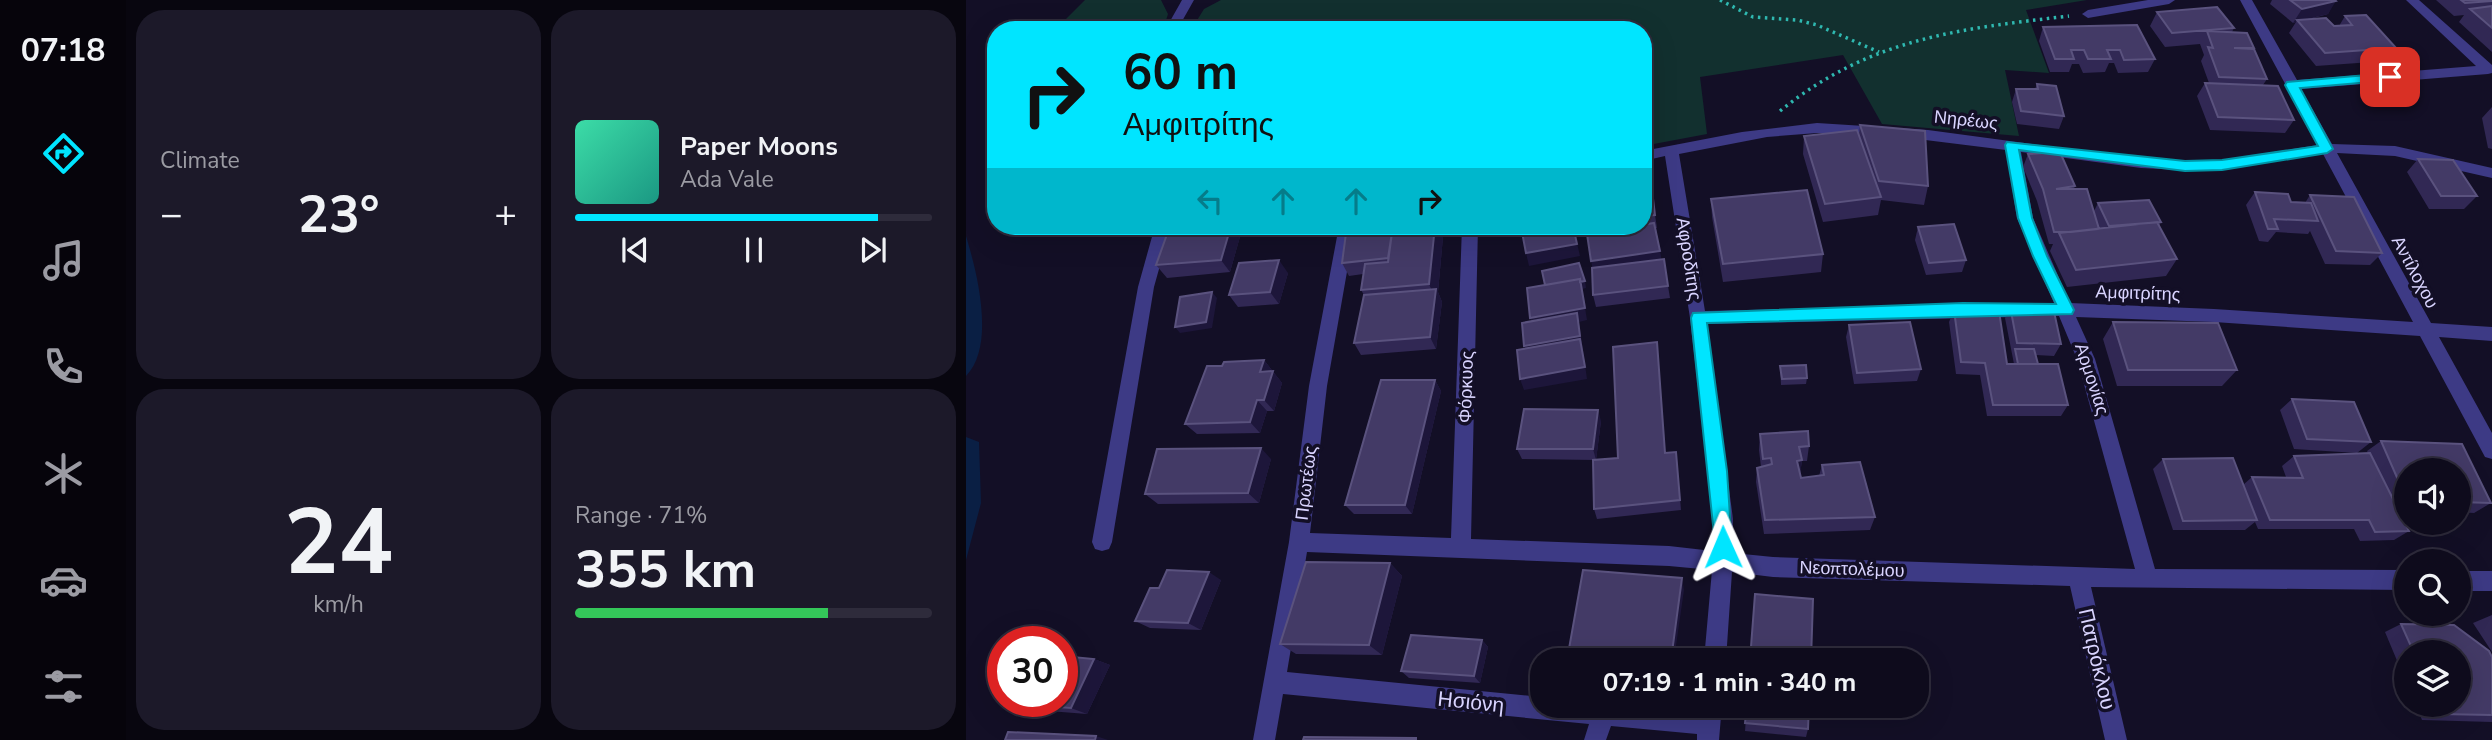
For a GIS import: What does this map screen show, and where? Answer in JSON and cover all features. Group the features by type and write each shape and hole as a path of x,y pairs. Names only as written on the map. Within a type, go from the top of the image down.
{"street":[{"path":"1176,21 1188,0"},
{"path":"2088,14 2169,0"},
{"name":"Αντίλοχου","path":"2246,0 2492,451"},
{"path":"2412,0 2490,70"},
{"path":"2292,85 2490,70"},
{"name":"Νηρέως","path":"1652,154 1762,134 1842,128 2185,166 2231,164 2327,149 2354,148 2389,152 2492,173"},
{"name":"Αρμονίας","path":"2012,145 2025,218 2066,310 2096,390 2148,579"},
{"name":"Αφροδίτης","path":"1671,150 1698,318 1721,498 1723,562 1716,648"},
{"path":"1102,542 1146,287 1160,235"},
{"name":"Πρωτέως","path":"1264,740 1299,542 1318,386 1345,235"},
{"name":"Φόρκυος","path":"1461,548 1470,235"},
{"name":"Αμφιτρίτης","path":"1698,318 1963,309 2066,310 2173,313 2492,334"},
{"name":"Νεοπτολέμου","path":"1299,542 1669,556 1773,567 2148,579 2394,580"},
{"name":"Πατρόκλου","path":"2078,577 2116,740"},
{"path":"2471,581 2492,581"},
{"name":"Ησιόνη","path":"1274,682 1530,708"},
{"path":"1595,740 1602,718"},
{"name":"Ησιόνη","path":"1643,718 1710,723"}],"path":[{"path":"1720,0 1753,17 1797,20 1816,25 1880,53"},
{"path":"1762,134 1780,111 1805,91 1842,67 1880,53 1994,26 2088,14"}],"green space":[{"path":"1085,0 1161,0 1168,14 1166,21 1064,21"},
{"path":"1221,0 2087,0 2026,10 2049,73 2005,70 2019,136 1882,124 1843,55 1700,77 1707,134 1652,144 1652,21 1197,21 1204,9"}],"water":[{"path":"966,236 979,288 982,328 975,363 966,376"},
{"path":"966,437 979,442 981,503 966,560"}],"building":[{"path":"2290,0 2335,0 2336,1 2302,9"},
{"path":"2461,0 2492,0 2492,1 2465,3"},
{"path":"2492,6 2492,28 2470,9"},
{"path":"2217,7 2234,28 2172,33 2157,12"},
{"path":"2366,15 2396,48 2325,53 2297,20 2326,18 2334,26 2352,25 2345,16"},
{"path":"2137,25 2155,59 2124,60 2120,50 2107,50 2111,59 2088,59 2084,50 2071,50 2074,59 2055,59 2043,27"},
{"path":"2207,31 2247,33 2254,48 2234,48 2254,49 2267,79 2219,77 2208,47 2213,48"},
{"path":"2205,83 2278,86 2294,120 2218,117"},
{"path":"2037,84 2056,86 2064,116 2021,111 2016,89 2038,89"},
{"path":"1860,125 1925,131 1928,186 1879,181"},
{"path":"1857,130 1881,197 1825,204 1804,136"},
{"path":"2060,152 2075,186 2056,189 2087,189 2099,229 2054,232 2043,189 2028,154"},
{"path":"2418,159 2453,160 2477,196 2441,196"},
{"path":"1652,190 1655,215 1652,215"},
{"path":"1807,190 1823,254 1723,264 1711,199"},
{"path":"2255,192 2288,194 2291,202 2311,203 2318,221 2274,219 2278,229 2268,229"},
{"path":"2310,195 2354,197 2382,253 2336,251"},
{"path":"2149,200 2161,222 2109,226 2098,203"},
{"path":"2157,222 2177,259 2076,270 2059,233"},
{"path":"1652,223 1660,251 1591,261 1587,235 1652,235"},
{"path":"1954,224 1966,260 1929,263 1918,227"},
{"path":"1167,235 1228,235 1221,260 1156,265"},
{"path":"1346,235 1392,235 1388,258 1342,263"},
{"path":"1392,235 1434,235 1429,284 1361,290 1365,264 1388,262"},
{"path":"1523,235 1575,235 1577,244 1526,253"},
{"path":"1664,259 1668,286 1593,295 1592,268"},
{"path":"1279,260 1270,292 1229,295 1239,263"},
{"path":"1579,263 1585,281 1580,282 1580,279 1545,285 1542,271"},
{"path":"1580,279 1585,308 1530,318 1527,288"},
{"path":"1436,289 1430,337 1354,343 1364,295"},
{"path":"1212,292 1206,322 1175,327 1180,297"},
{"path":"2010,306 2053,307 2061,344 2017,343"},
{"path":"1954,310 1999,311 2007,364 2058,364 2068,405 1993,405 1985,363 1961,362"},
{"path":"1577,313 1580,336 1524,346 1522,323"},
{"path":"1910,322 1921,369 1857,373 1849,325"},
{"path":"2113,322 2218,323 2237,370 2128,370"},
{"path":"1580,339 1585,367 1520,379 1517,350"},
{"path":"1657,342 1665,453 1676,452 1680,500 1594,509 1593,460 1618,458 1613,347"},
{"path":"2015,349 2034,349 2038,364 2018,364"},
{"path":"1264,360 1260,372 1273,371 1264,400 1257,400 1250,422 1185,424 1207,366 1222,366 1224,362"},
{"path":"1806,365 1807,378 1782,379 1780,366"},
{"path":"1381,380 1435,380 1405,505 1345,505"},
{"path":"2292,399 2354,402 2371,442 2307,439"},
{"path":"1524,409 1598,410 1593,449 1517,449"},
{"path":"1808,431 1809,446 1799,447 1802,460 1797,461 1801,478 1824,475 1822,465 1860,462 1875,517 1765,520 1757,468 1772,464 1771,458 1763,459 1760,434"},
{"path":"2381,441 2462,444 2469,458 2394,458 2394,471"},
{"path":"1261,448 1248,493 1145,494 1157,449"},
{"path":"2370,453 2394,501 2394,531 2375,532 2369,520 2270,520 2252,477 2303,478 2294,456"},
{"path":"2233,458 2257,520 2183,521 2163,459"},
{"path":"2471,462 2491,503 2471,502"},
{"path":"1306,562 1390,563 1369,645 1280,644"},
{"path":"1167,570 1209,572 1188,623 1135,621 1150,588 1159,588"},
{"path":"1583,570 1682,578 1673,648 1569,648"},
{"path":"1755,594 1813,599 1811,648 1751,648"},
{"path":"2402,626 2455,626 2489,651 2492,657 2492,715 2471,715 2471,640 2408,640"},
{"path":"1411,635 1482,640 1474,676 1401,671"},
{"path":"1078,658 1094,659 1078,693"},
{"path":"1746,718 1808,718 1808,729 1745,723"},
{"path":"1008,732 1096,736 1095,740 1005,740"},
{"path":"1304,737 1416,738 1416,740 1303,740"}],"route":[{"path":"1723,547 1718,471 1698,318 1963,309 2066,310 2025,218 2012,145 2185,166 2240,163 2327,149 2292,85 2390,77"}]}
